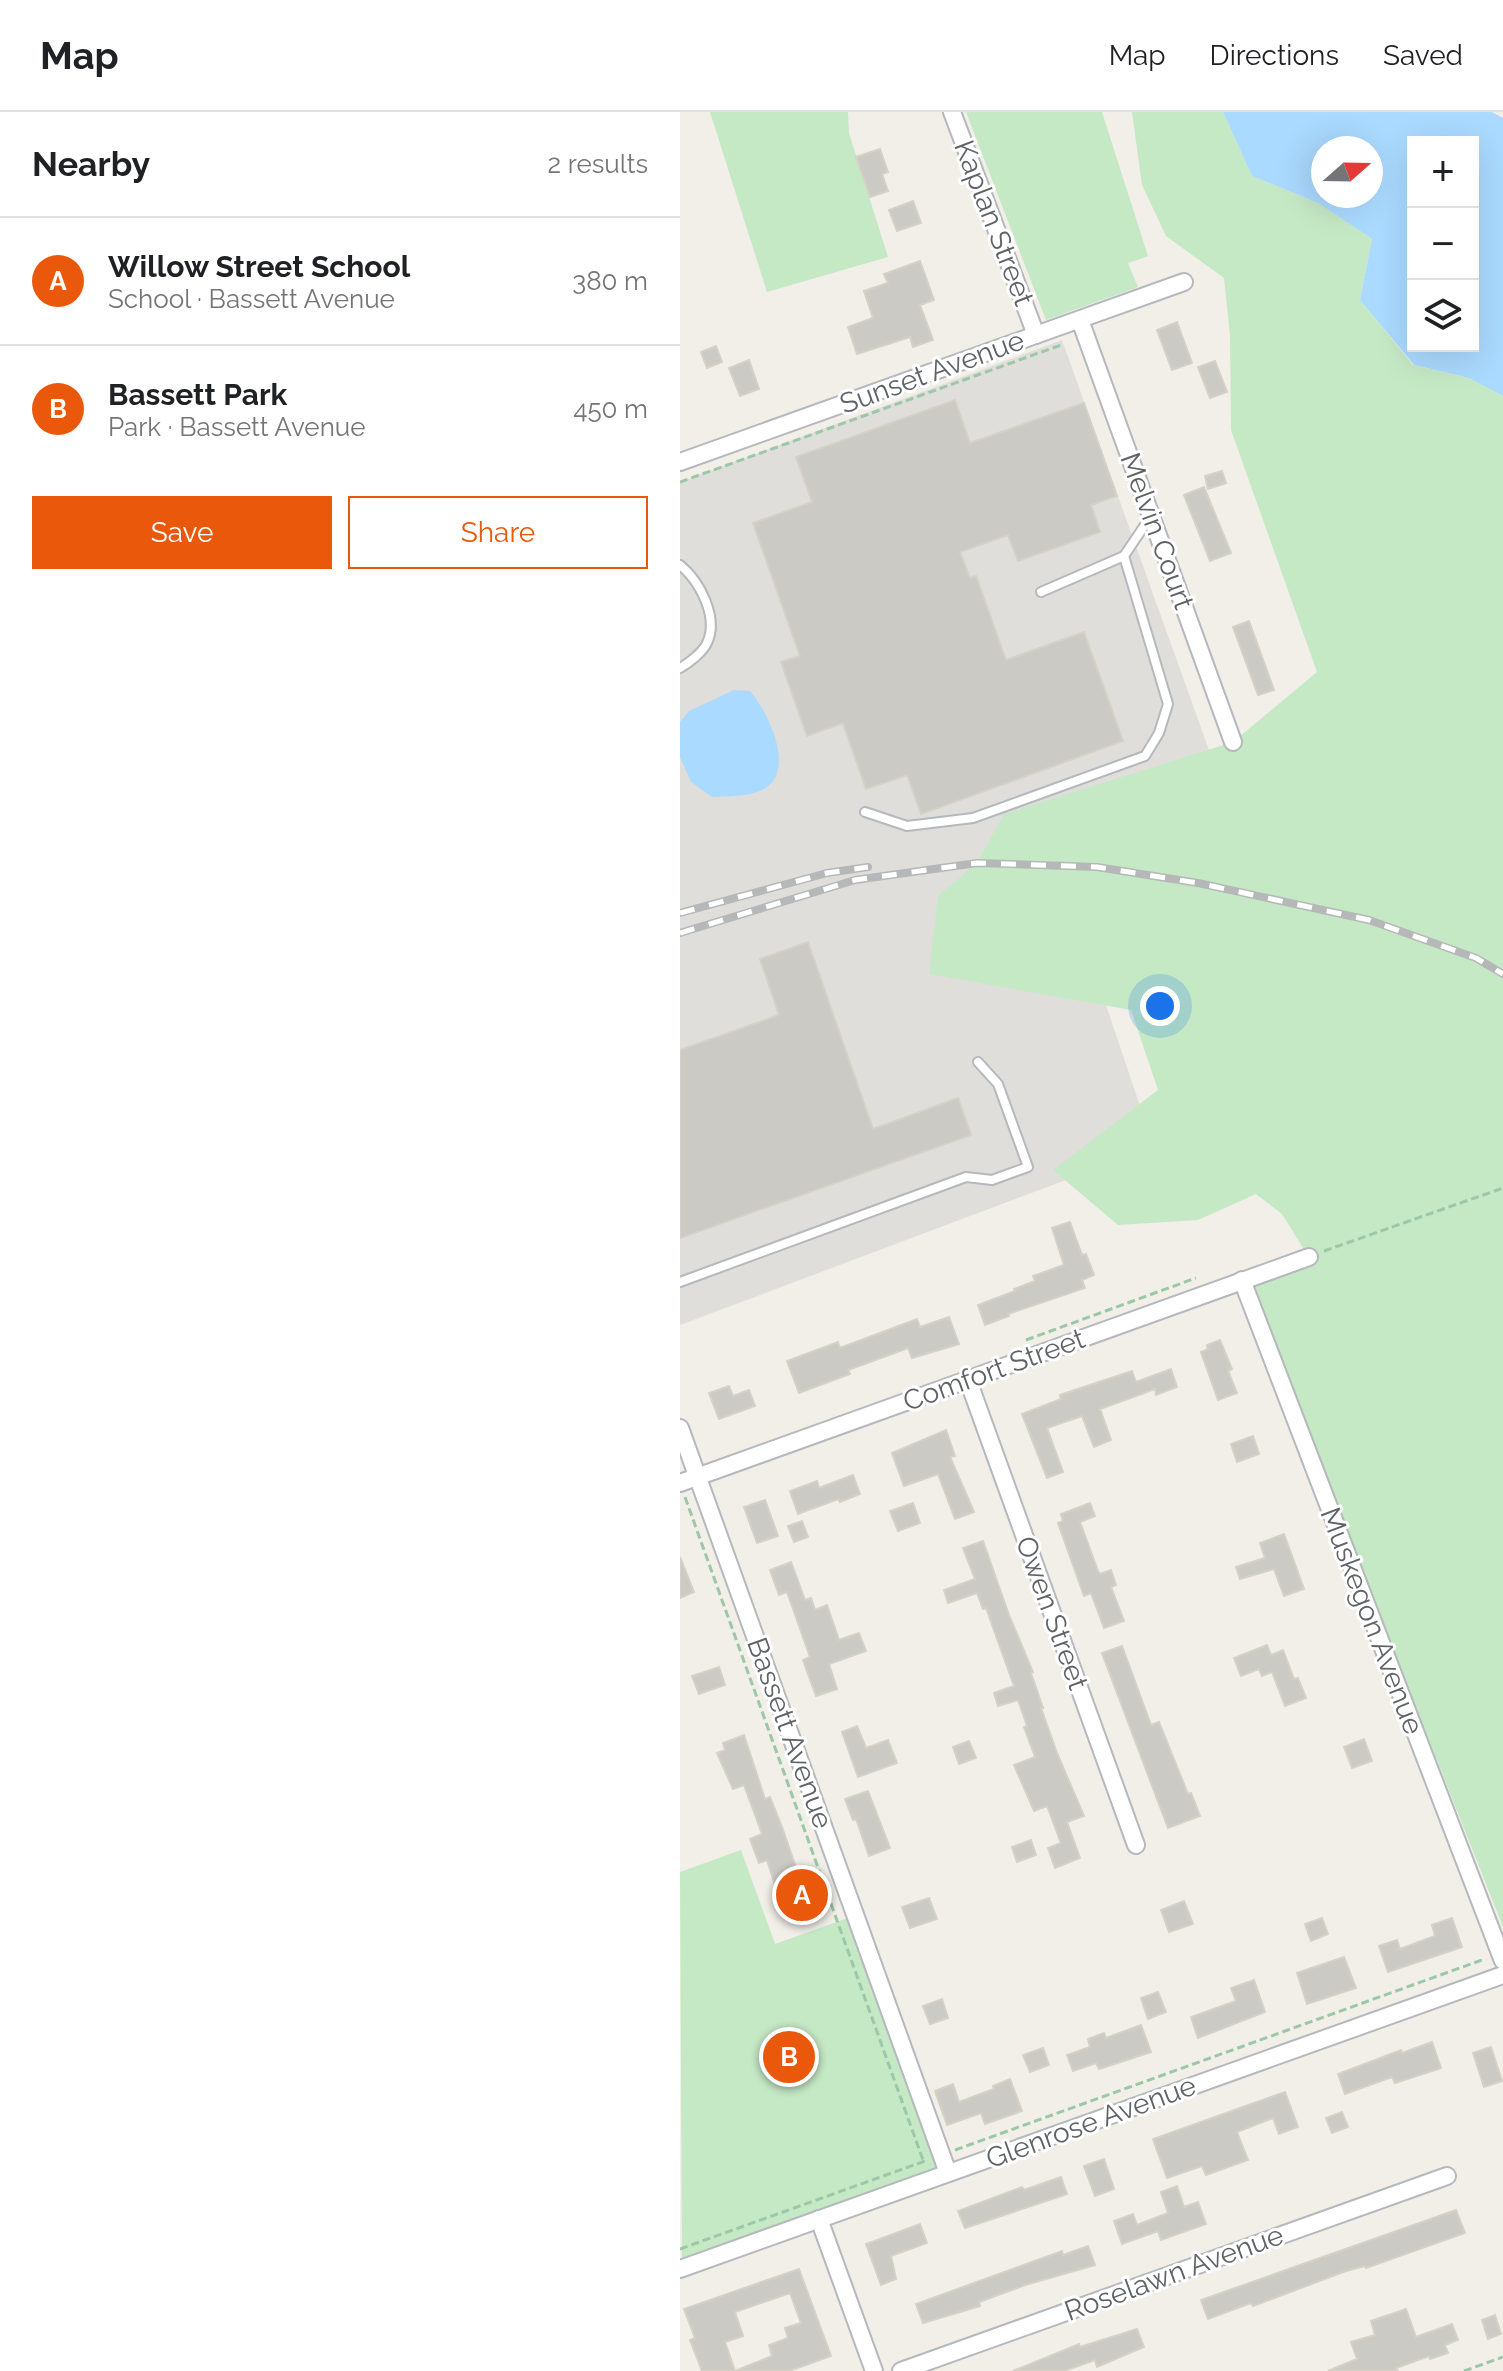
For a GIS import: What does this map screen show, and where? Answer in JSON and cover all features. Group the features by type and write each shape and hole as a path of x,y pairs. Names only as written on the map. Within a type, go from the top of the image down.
{"street":[{"name":"Kaplan Street","path":"952,112 1036,335"},
{"name":"Sunset Avenue","path":"680,462 1184,282"},
{"name":"Melvin Court","path":"1080,320 1233,742"},
{"name":"Comfort Street","path":"680,1483 1309,1257"},
{"name":"Muskegon Avenue","path":"1242,1280 1503,1961"},
{"name":"Owen Street","path":"968,1380 1136,1845"},
{"name":"Bassett Avenue","path":"680,1428 948,2173"},
{"name":"Glenrose Avenue","path":"680,2269 1503,1975"},
{"name":"Roselawn Avenue","path":"901,2371 1447,2176"},
{"path":"819,2219 874,2371"}],"lane":[{"path":"1041,592 1124,556 1151,516"},
{"path":"865,812 907,826 973,818 1145,756 1159,733 1168,704 1124,556"},
{"path":"680,565 689,572 707,603 712,629 707,646 680,668"},
{"path":"680,1282 966,1177 992,1180 1028,1167 998,1084 978,1062"}],"path":[{"path":"680,482 1061,345"},
{"path":"1309,1257 1503,1188"},
{"path":"680,1483 931,2180"},
{"path":"680,2249 1482,1960"},
{"path":"1464,2371 1503,2357"}],"shaded area":[{"path":"1062,340 1209,750 1038,804 1154,1147 680,1325 680,482"}],"green space":[{"path":"710,112 848,112 849,133 888,257 767,292"},
{"path":"966,112 1102,112 1148,256 1128,263 1138,287 1046,320"},
{"path":"1132,112 1223,112 1252,176 1311,200 1311,208 1326,208 1372,239 1360,300 1413,365 1469,378 1503,396 1503,1927 1425,1730 1415,1733 1242,1280 1308,1256 1282,1214 1256,1194 1198,1220 1118,1225 1053,1170 1158,1090 1131,1010 929,974 938,896 977,863 1004,814 1233,742 1317,672 1231,430 1230,335 1224,278 1166,236 1142,185"},
{"path":"741,1850 775,1944 848,1918 938,2170 682,2262 680,1872"}],"water":[{"path":"1223,112 1492,112 1503,118 1503,396 1469,378 1414,365 1360,300 1372,239 1326,208 1383,208 1383,136 1311,136 1311,200 1252,176"},
{"path":"734,690 750,691 765,713 776,742 778,770 773,782 762,790 744,795 712,797 691,782 680,757 680,722 689,711"}],"building":[{"path":"880,149 888,172 882,174 888,191 870,197 856,157"},
{"path":"913,201 921,223 897,231 889,210"},
{"path":"920,261 934,300 920,305 933,340 913,347 910,337 857,354 848,327 873,318 864,291 888,283 884,274"},
{"path":"1177,322 1192,363 1172,370 1157,330"},
{"path":"716,346 722,362 707,368 701,352"},
{"path":"749,360 759,389 740,396 729,368"},
{"path":"1215,361 1227,392 1210,398 1198,367"},
{"path":"955,400 970,443 1084,403 1117,496 1091,505 1100,532 1018,561 1008,535 960,552 970,578 976,576 1006,660 1084,632 1123,741 921,814 907,775 866,789 843,723 807,736 781,662 800,656 753,523 812,502 796,457"},
{"path":"1222,471 1226,483 1208,489 1205,476"},
{"path":"1204,487 1231,553 1210,561 1184,495"},
{"path":"1249,621 1274,690 1258,695 1233,627"},
{"path":"808,942 873,1129 958,1098 971,1135 680,1238 680,1050 779,1015 760,959"},
{"path":"1070,1222 1082,1255 1086,1254 1094,1275 1082,1280 1085,1288 985,1325 978,1305 1035,1281 1033,1276 1064,1265 1052,1228"},
{"path":"949,1317 959,1344 912,1358 908,1348 848,1370 850,1374 799,1393 787,1361 838,1342 840,1348 917,1319 920,1327"},
{"path":"1220,1340 1232,1369 1228,1371 1237,1393 1218,1400 1201,1352 1208,1349 1207,1345"},
{"path":"1171,1369 1177,1387 1156,1395 1155,1389 1100,1409 1111,1440 1094,1447 1082,1416 1047,1428 1063,1472 1047,1478 1022,1414 1061,1399 1060,1395 1132,1371 1136,1382"},
{"path":"729,1386 733,1396 749,1390 755,1406 719,1419 709,1393"},
{"path":"946,1430 955,1456 950,1457 974,1512 955,1519 938,1474 904,1486 892,1453"},
{"path":"1253,1436 1259,1454 1237,1462 1231,1444"},
{"path":"853,1475 860,1494 798,1514 790,1491 817,1481 819,1488"},
{"path":"765,1500 778,1536 757,1543 744,1507"},
{"path":"913,1503 920,1523 898,1531 890,1511"},
{"path":"1090,1503 1095,1516 1080,1522 1098,1571 1100,1574 1111,1570 1116,1585 1111,1587 1124,1621 1104,1628 1091,1593 1084,1596 1058,1523 1063,1521 1061,1514"},
{"path":"802,1521 808,1537 794,1542 788,1526"},
{"path":"1284,1534 1304,1589 1284,1596 1274,1569 1240,1579 1236,1567 1265,1558 1260,1543"},
{"path":"983,1541 1033,1672 1041,1708 1057,1753 1084,1816 1067,1822 1080,1858 1055,1868 1048,1848 1061,1843 1047,1806 1034,1811 1014,1765 1035,1757 1018,1700 998,1706 994,1693 1014,1686 986,1608 983,1609 977,1593 948,1603 944,1590 975,1579 963,1548"},
{"path":"680,1557 694,1592 680,1598"},
{"path":"791,1562 805,1600 811,1598 815,1610 827,1605 839,1640 859,1633 866,1651 829,1664 837,1689 816,1696 803,1660 810,1657 787,1592 779,1595 770,1570"},
{"path":"1267,1645 1271,1655 1283,1650 1294,1679 1298,1678 1306,1698 1285,1706 1272,1672 1262,1676 1259,1669 1241,1676 1234,1658"},
{"path":"1122,1646 1151,1725 1159,1722 1200,1816 1168,1828 1102,1653"},
{"path":"719,1667 725,1685 699,1694 692,1676"},
{"path":"857,1726 866,1748 888,1740 897,1763 858,1777 842,1732"},
{"path":"744,1735 765,1799 770,1797 808,1902 783,1910 767,1860 759,1863 750,1839 762,1834 744,1785 733,1789 717,1753 725,1750 723,1743"},
{"path":"1364,1739 1372,1761 1352,1768 1344,1747"},
{"path":"969,1741 976,1758 959,1764 953,1747"},
{"path":"868,1791 890,1848 869,1856 845,1799"},
{"path":"1031,1840 1036,1855 1017,1862 1012,1847"},
{"path":"929,1898 937,1919 910,1928 902,1907"},
{"path":"1184,1901 1193,1924 1169,1932 1161,1910"},
{"path":"1322,1918 1328,1934 1311,1941 1305,1924"},
{"path":"1452,1918 1462,1947 1388,1972 1379,1946 1397,1940 1400,1949 1435,1936 1432,1925"},
{"path":"1344,1957 1356,1988 1307,2004 1297,1973"},
{"path":"1254,1980 1265,2012 1198,2038 1191,2017 1236,2001 1231,1988"},
{"path":"1158,1992 1166,2012 1148,2019 1141,1998"},
{"path":"942,1999 948,2018 930,2024 923,2006"},
{"path":"1141,2025 1151,2052 1099,2069 1096,2063 1073,2071 1067,2055 1090,2047 1088,2039 1104,2033 1106,2038"},
{"path":"1432,2042 1441,2068 1395,2083 1392,2077 1345,2094 1338,2074 1401,2050 1402,2053"},
{"path":"1491,2047 1502,2081 1484,2087 1473,2053"},
{"path":"1043,2048 1049,2065 1030,2072 1023,2055"},
{"path":"1010,2079 1022,2111 985,2124 981,2113 947,2125 935,2091 953,2084 959,2102 994,2089 993,2086"},
{"path":"1285,2092 1298,2127 1279,2134 1273,2118 1237,2132 1248,2160 1206,2175 1202,2166 1167,2178 1153,2139"},
{"path":"1342,2112 1348,2127 1332,2133 1326,2118"},
{"path":"1104,2159 1114,2189 1095,2196 1084,2166"},
{"path":"1061,2177 1067,2194 965,2228 958,2211 1022,2187 1024,2190"},
{"path":"1177,2186 1184,2207 1198,2202 1206,2224 1161,2240 1158,2231 1122,2244 1114,2221 1133,2214 1137,2225 1168,2213 1161,2192"},
{"path":"1456,2210 1465,2233 1208,2319 1201,2300"},
{"path":"920,2224 927,2243 891,2256 896,2279 881,2285 866,2244"},
{"path":"1088,2246 1095,2265 1025,2285 979,2302 980,2306 923,2323 916,2304 1062,2251 1063,2255"},
{"path":"799,2269 831,2356 789,2371 702,2371 690,2340 695,2338 684,2309","holes":["790,2293 801,2323 785,2328 788,2338 769,2345 772,2356 735,2371 725,2342 743,2336 735,2312"]},
{"path":"1406,2309 1416,2337 1452,2324 1458,2340 1445,2345 1448,2353 1430,2359 1429,2356 1396,2368 1398,2371 1328,2371 1357,2359 1351,2342 1375,2335 1371,2321"},
{"path":"1495,2315 1501,2334 1488,2339 1482,2320"},
{"path":"1137,2329 1144,2347 1097,2367 1095,2360 1064,2371 1013,2371 1079,2344 1080,2347"}],"railway":[{"path":"680,933 855,880 977,863 1097,867 1198,883 1369,920 1476,958 1503,974"},
{"path":"680,913 827,873 868,867"}],"place":[{"name":"Willow Street School","path":"802,1895"},
{"name":"Bassett Park","path":"789,2057"}]}
